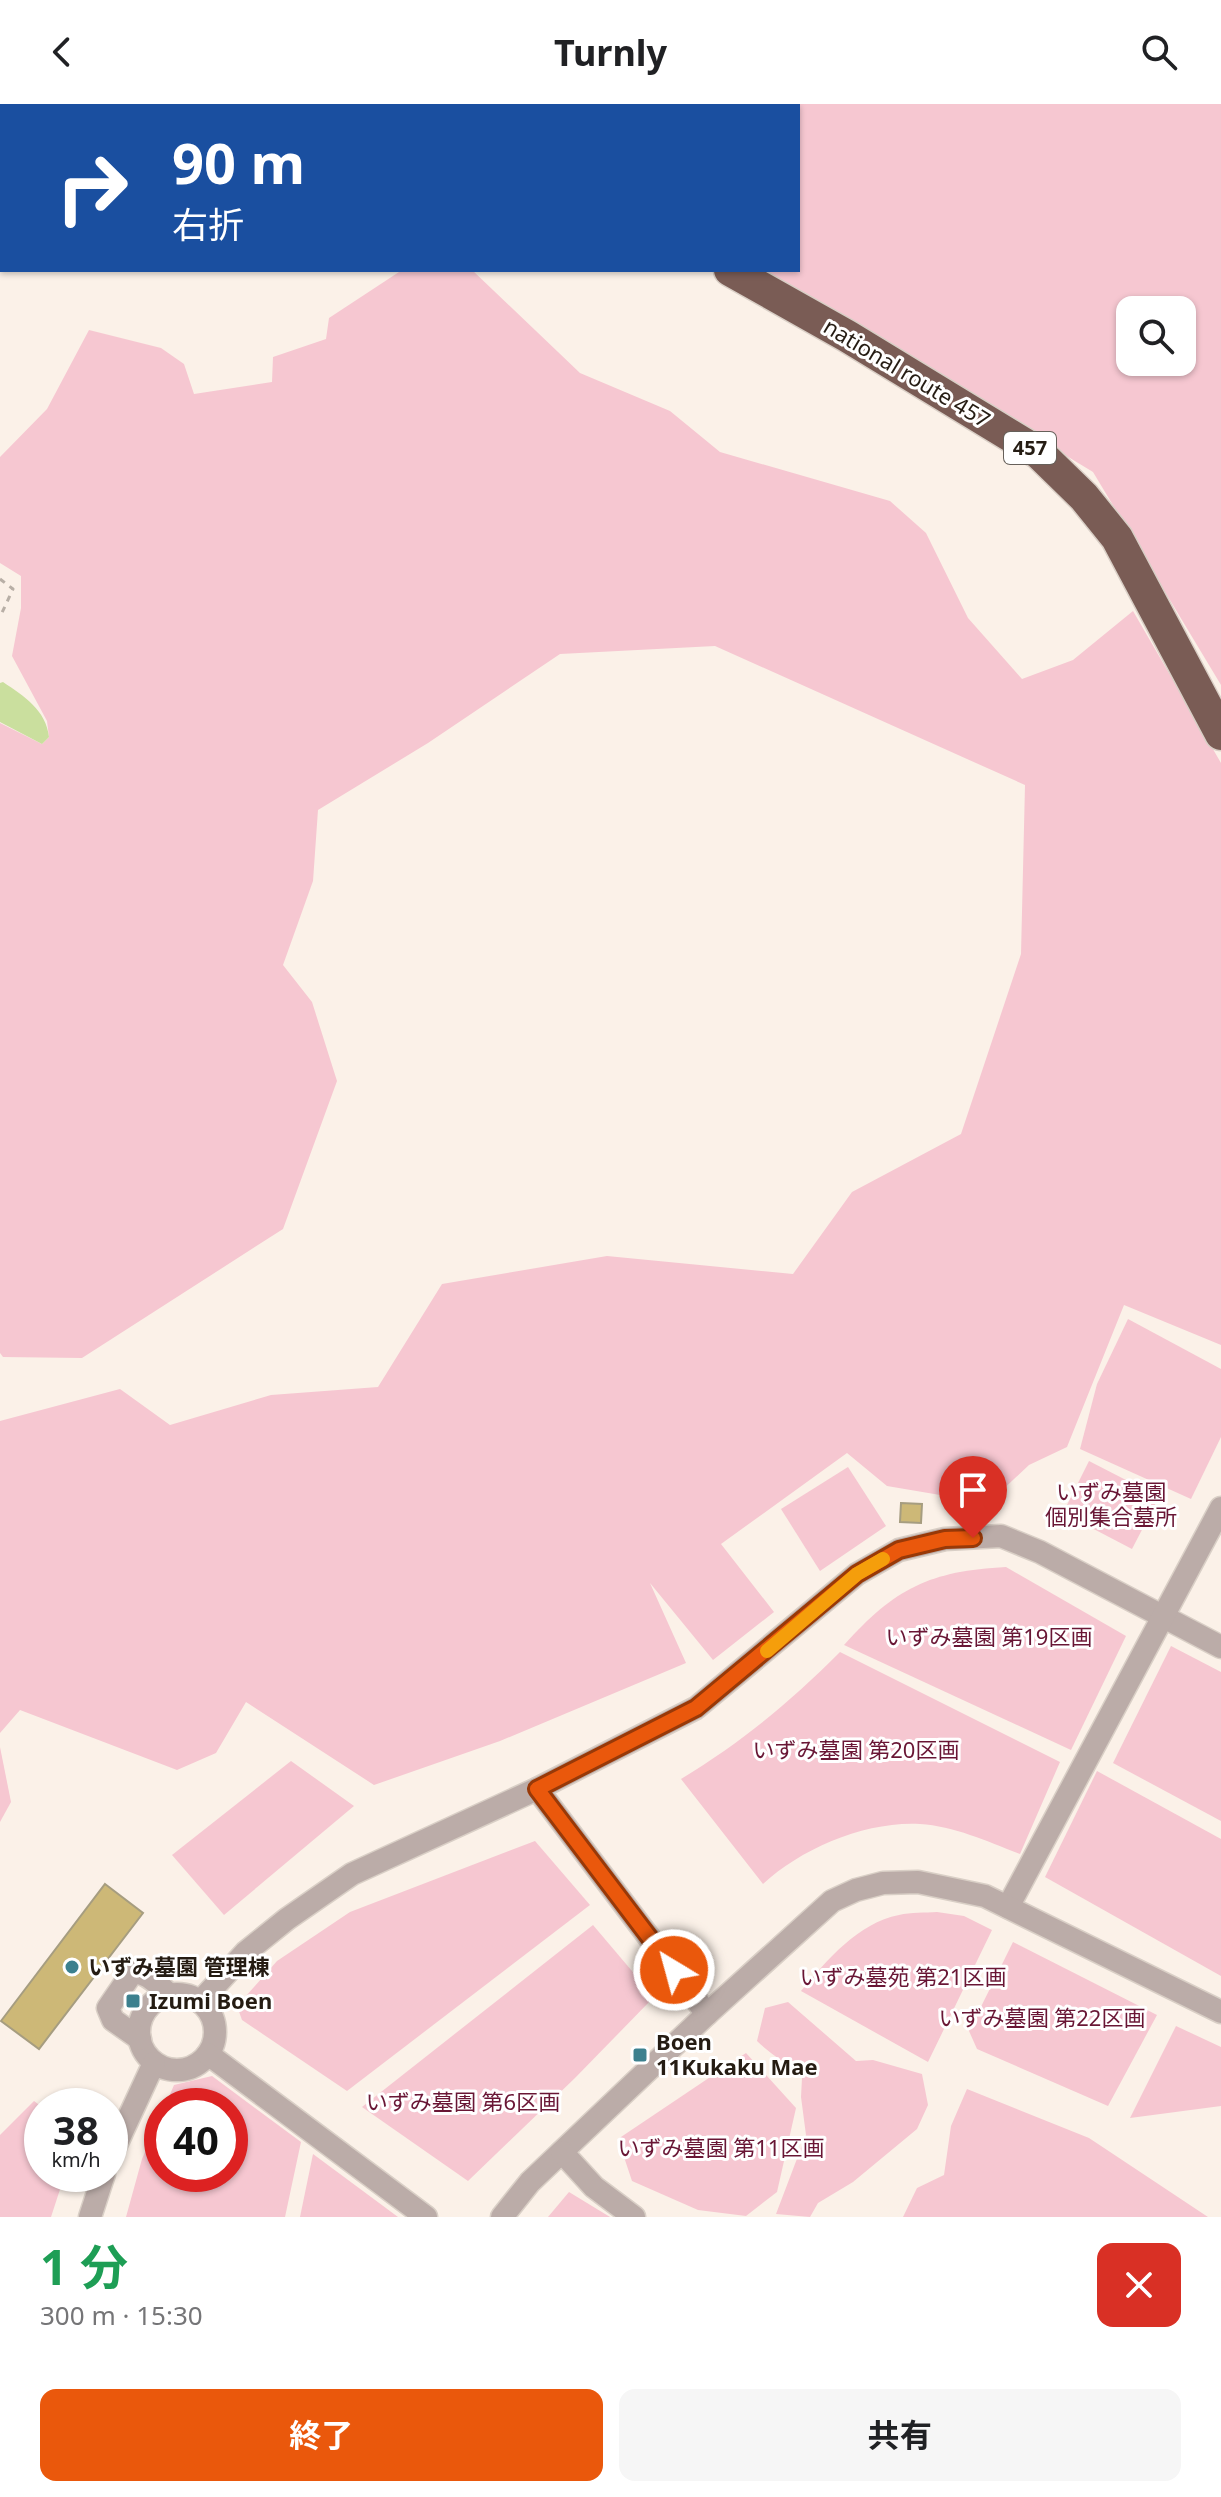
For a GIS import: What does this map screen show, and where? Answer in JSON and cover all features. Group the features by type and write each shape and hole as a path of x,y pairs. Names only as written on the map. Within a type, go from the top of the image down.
{"highway":[{"name":"national route 457","path":"734,272 847,336 1039,453 1084,497 1117,538 1221,734"}],"street":[{"path":"1008,1907 1221,1508"},
{"path":"200,2002 246,1952 352,1874 537,1789 696,1708 857,1574 899,1550 945,1539 1001,1536 1040,1552 1221,1647"},
{"path":"537,1789 707,2014"},
{"path":"502,2217 530,2182 812,1917 832,1901 856,1890 883,1883 918,1882 985,1896 1221,2012"},
{"path":"140,2039 113,2020 108,2008 132,1973 138,1971 170,1995"},
{"path":"170,1995 190,1997 200,2002 213,2021 215,2033 208,2054 199,2063 177,2070 154,2063 140,2039 141,2020 147,2009 155,2001 170,1995"},
{"path":"208,2054 426,2217"},
{"path":"128,2119 154,2063"},
{"path":"562,2152 594,2187 634,2217"},
{"path":"90,2217 98,2192"}],"path":[{"path":"0,579 13,589 0,617"}],"green space":[{"path":"800,104 1221,104 1221,685 1093,472 763,272 800,272"},
{"path":"399,272 474,272 580,373 670,411 720,452 890,501 926,533 968,618 1022,679 1073,660 1133,611 1221,763 1221,1345 1124,1305 1067,1447 1029,1465 997,1495 946,1496 887,1486 847,1453 721,1544 774,1612 713,1660 650,1583 686,1663 500,1741 374,1785 246,1702 216,1753 177,1770 20,1710 0,1733 0,1421 120,1389 170,1425 271,1395 378,1387 442,1284 607,1256 793,1274 852,1192 961,1134 1021,954 1025,785 715,646 560,654 428,743 318,810 313,881 283,965 312,1002 337,1081 283,1229 82,1358 3,1357 0,1353 0,723 42,744 49,737 47,721 12,656 21,608 21,576 0,563 0,457 47,409 89,330 161,348 184,364 194,394 272,382 273,357 326,339 329,318"},
{"path":"1128,1319 1221,1369 1221,1437 1191,1499 1080,1449 1097,1384"},
{"name":"いずみ墓園 個別集合墓所","path":"1089,1461 1159,1497 1132,1549 1063,1513"},
{"path":"848,1467 886,1526 820,1571 781,1509"},
{"name":"いずみ墓園 第19区画","path":"1006,1567 1126,1636 1071,1750 844,1645 880,1609 916,1586 956,1573"},
{"path":"1171,1646 1221,1672 1221,1821 1113,1763"},
{"name":"いずみ墓園 第20区画","path":"840,1652 1060,1762 1020,1854 946,1828 899,1824 836,1839 796,1859 763,1884 681,1779 765,1720"},
{"path":"0,1747 11,1802 0,1822"},
{"path":"291,1761 354,1806 224,1915 172,1855"},
{"path":"1097,1771 1221,1839 1221,1976 1045,1877"},
{"path":"535,1841 590,1905 347,2091 242,2020 237,2006 277,1961 350,1912"},
{"name":"いずみ墓苑 第21区画","path":"937,1912 964,1916 992,1930 928,2062 801,1991 844,1944 870,1926 899,1915"},
{"name":"いずみ墓園 第6区画","path":"593,1925 654,1997 468,2181 362,2107"},
{"name":"いずみ墓園 第22区画","path":"1013,1942 1157,2015 1108,2106 977,2049 969,2031"},
{"path":"788,2002 856,2061 873,2060 922,2074 928,2105 917,2129 853,2182 818,2203 810,2217 776,2214 806,2135 802,2078 757,2041 765,2008"},
{"path":"1176,2026 1221,2047 1221,2106 1130,2118"},
{"name":"いずみ墓園 第11区画","path":"746,2053 796,2108 777,2192 746,2216 698,2210 632,2181 618,2139"},
{"path":"212,2076 228,2088 173,2088 174,2085"},
{"path":"967,2089 1089,2138 1208,2217 903,2217 917,2188 944,2175 951,2126"},
{"path":"248,2103 301,2142 285,2217 126,2217 144,2154 144,2192 248,2192"},
{"path":"24,2111 24,2192 59,2192 51,2217 0,2217 0,2135"},
{"path":"313,2154 398,2217 300,2217"},
{"path":"569,2192 610,2217 548,2217"}],"shaded area":[{"path":"3,682 39,711 49,737 42,744 0,722 0,683"}],"building":[{"path":"901,1503 922,1504 921,1523 900,1522"},
{"name":"いずみ墓園 管理棟","path":"105,1884 143,1913 39,2049 1,2021"}],"slow traffic":[{"path":"767,1651 857,1574 883,1559"}],"place":[{"name":"いずみ墓園 管理棟","path":"72,1967"},
{"name":"Izumi Boen","path":"133,2001"},
{"name":"Boen 11Kukaku Mae","path":"640,2055"}],"route":[{"path":"674,1970 537,1789 696,1708 857,1574 899,1550 945,1539 973,1538"}]}
